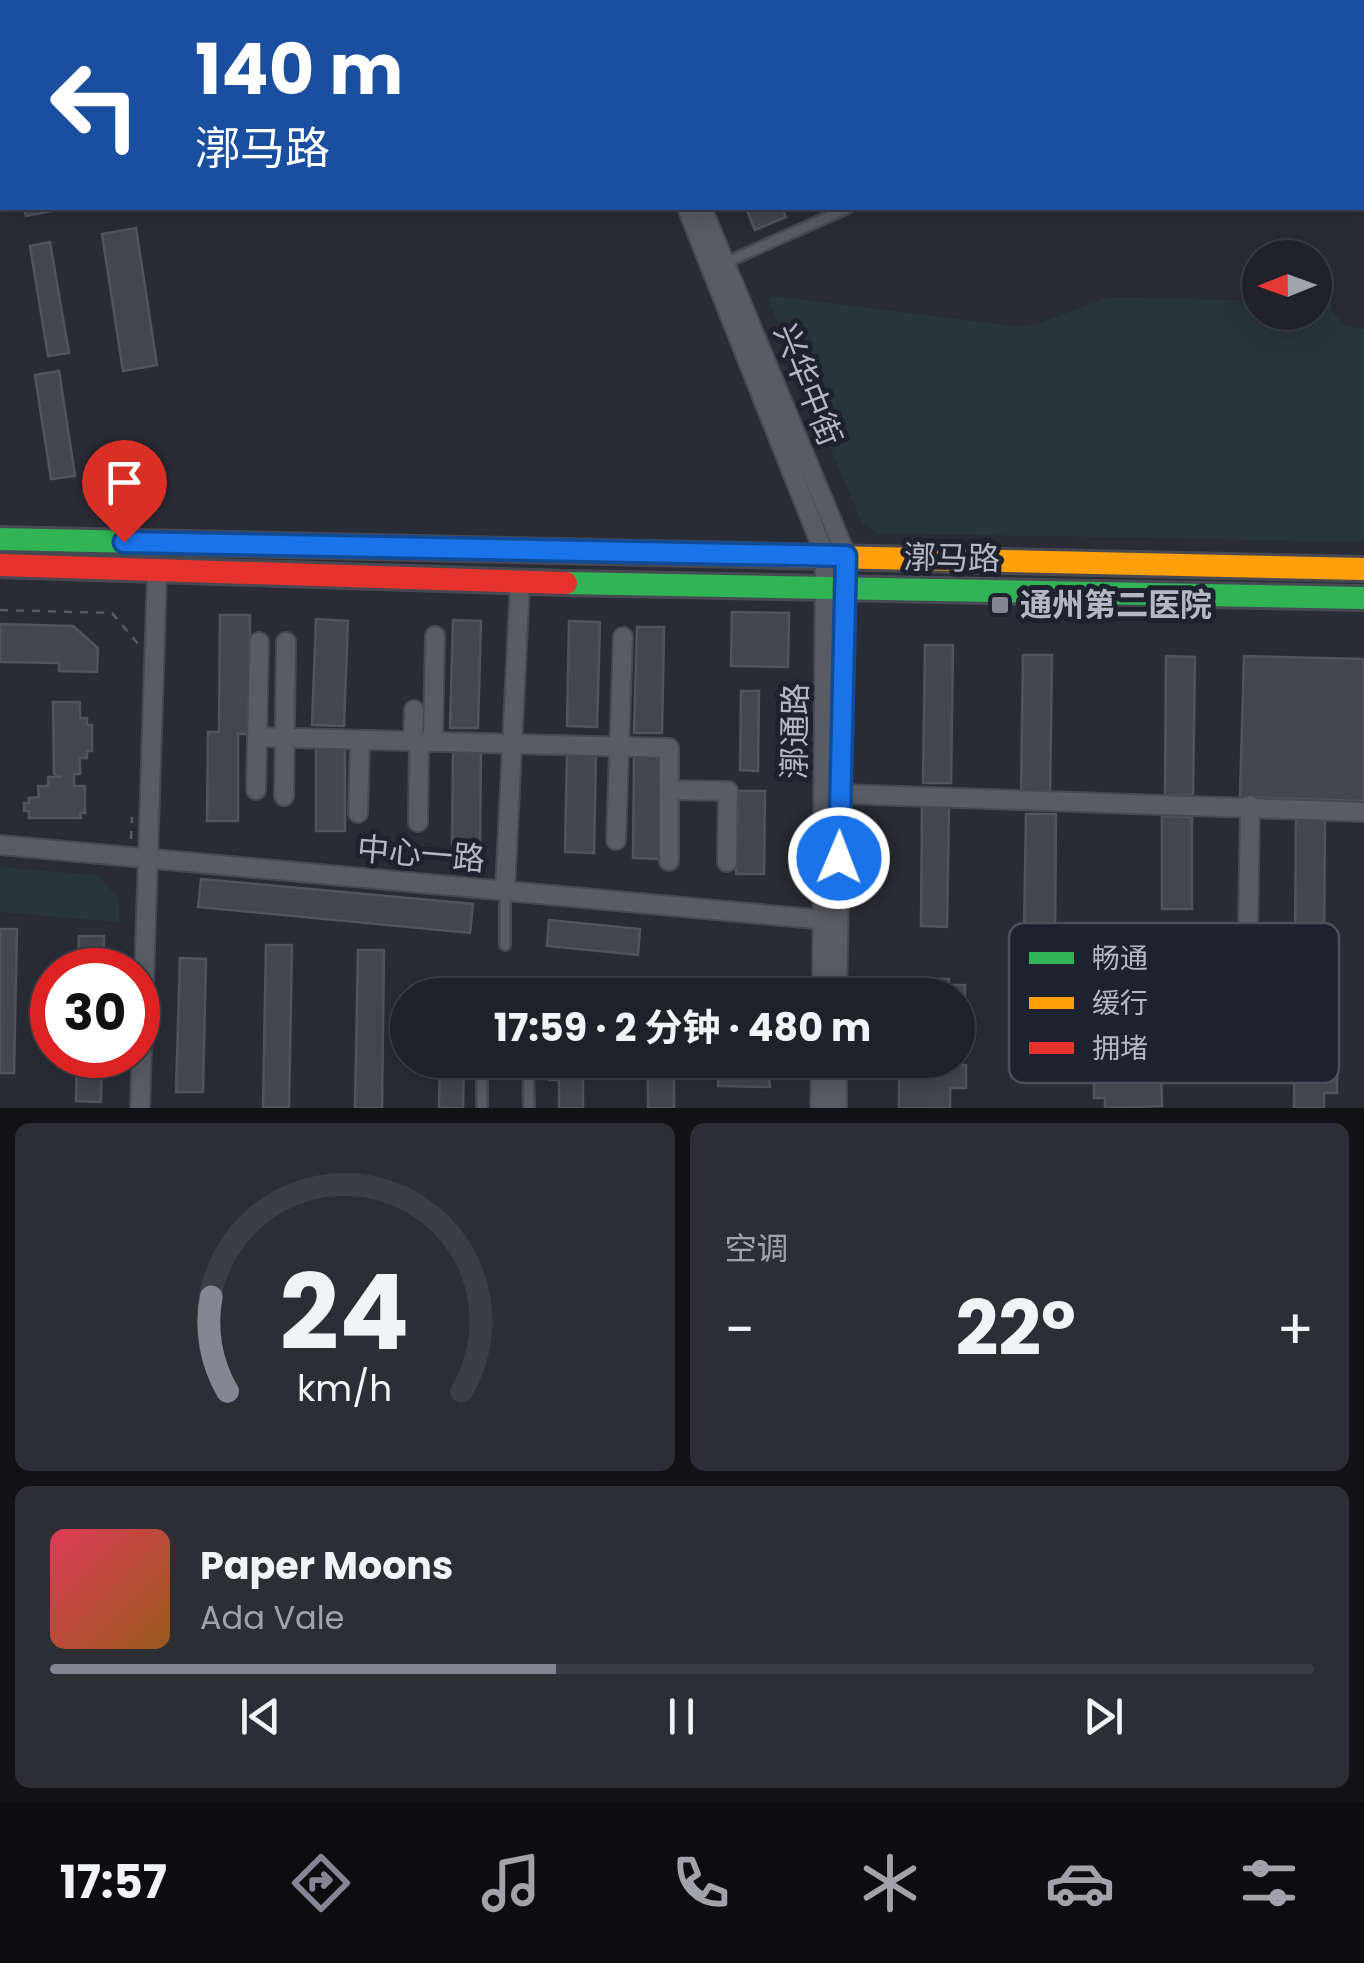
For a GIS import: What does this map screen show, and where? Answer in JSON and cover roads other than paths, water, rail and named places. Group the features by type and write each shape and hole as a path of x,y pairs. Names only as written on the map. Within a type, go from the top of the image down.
{"main road":[{"name":"漷马路","path":"0,539 1364,569"},
{"name":"漷马路","path":"0,565 520,582 1364,598"}],"street":[{"name":"兴华中街","path":"688,210 835,555"},
{"name":"兴华中街","path":"703,210 835,555 836,588"},
{"path":"140,1108 157,572"},
{"path":"505,892 520,582"},
{"name":"漷通路","path":"824,978 840,794 836,588"},
{"name":"漷通路","path":"835,978 830,920 836,588"},
{"path":"418,822 422,741 435,636"},
{"path":"616,840 623,637"},
{"path":"256,790 259,642"},
{"path":"284,796 286,642"},
{"path":"414,710 422,741"},
{"path":"257,737 669,748 669,861"},
{"path":"358,813 360,740"},
{"path":"669,790 728,790 727,862"},
{"path":"840,794 1364,812"},
{"path":"1248,923 1250,806"},
{"name":"中心一路","path":"0,846 830,920"},
{"path":"820,1078 820,1108"},
{"path":"837,1078 837,1108"}],"lane":[{"path":"724,263 843,210"},
{"path":"505,892 506,945"},
{"path":"482,1078 482,1108"},
{"path":"528,1078 529,1108"}],"place":[{"name":"通州第二医院","path":"1000,605"}]}
